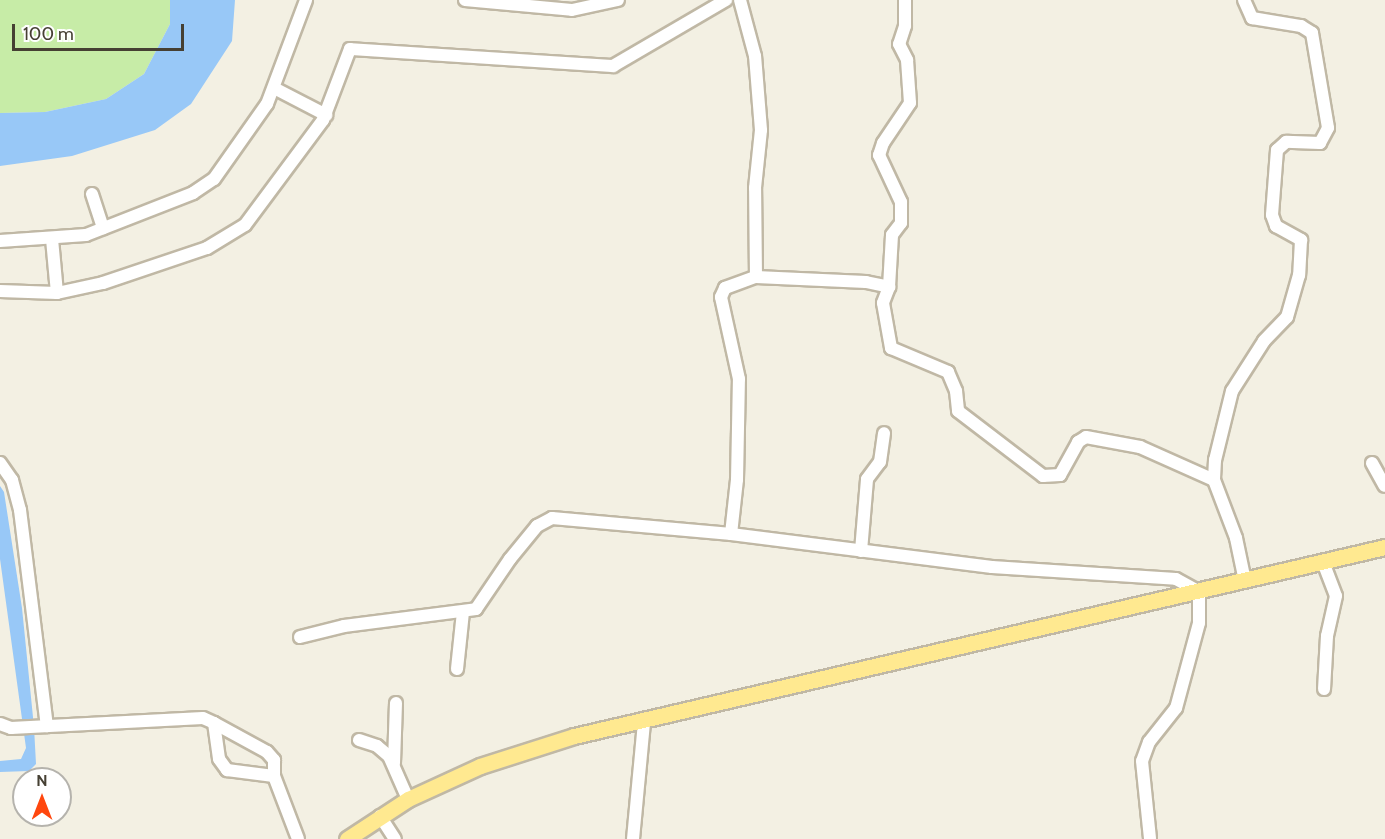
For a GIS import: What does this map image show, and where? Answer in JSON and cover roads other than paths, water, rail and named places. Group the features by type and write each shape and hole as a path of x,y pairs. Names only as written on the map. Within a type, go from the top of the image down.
{"main road":[{"path":"346,839 408,800 491,763 574,736 644,722 1385,547"}],"street":[{"path":"0,241 86,235 193,193 214,179 254,127 274,88 306,0"},
{"path":"465,0 572,10 618,0"},
{"path":"0,291 57,288 171,262 207,248 245,225 323,113 350,49 613,66 726,0"},
{"path":"740,0 761,93 755,188 756,277"},
{"path":"905,0 905,26 899,44 907,60 910,103 883,143 879,155 901,202 901,222 892,235 889,288 883,303 891,348 948,372 956,391 958,411 1043,476 1060,476 1078,442 1086,437 1140,447 1214,480"},
{"path":"1244,0 1252,18 1301,26 1312,33 1328,133 1320,143 1286,142 1277,150 1272,215 1276,226 1301,240 1299,275 1287,316 1264,341 1232,391 1220,430 1214,480 1236,538 1245,581"},
{"path":"274,88 299,103 323,113"},
{"path":"92,194 103,228"},
{"path":"52,239 57,288"},
{"path":"731,534 737,480 739,379 721,297 726,288 756,277 860,282 889,288"},
{"path":"861,551 867,480 880,462 884,433"},
{"path":"0,463 12,480 20,510 44,726"},
{"path":"1372,463 1385,486"},
{"path":"300,638 344,626 477,609 485,601 510,559 537,526 552,518 731,534 1070,574 1176,579 1199,592 1199,623 1176,708 1149,742 1142,761 1150,839"},
{"path":"1323,562 1336,596 1327,636 1324,689"},
{"path":"457,669 463,612"},
{"path":"396,703 394,763 408,800"},
{"path":"5,726 44,726 189,717 214,723 267,752 274,760 274,776 298,839"},
{"path":"633,839 644,722"},
{"path":"214,723 219,759 226,770 274,776"},
{"path":"358,740 377,746 394,763"},
{"path":"380,816 394,839"}],"water":[{"path":"170,0 235,0 232,41 191,104 155,130 72,156 0,166 0,113 45,112 106,99 144,74 170,24"},
{"path":"0,486 4,492 22,608 36,764 33,767 12,767 12,772 0,772 0,761 21,759 26,748 0,559"}]}
